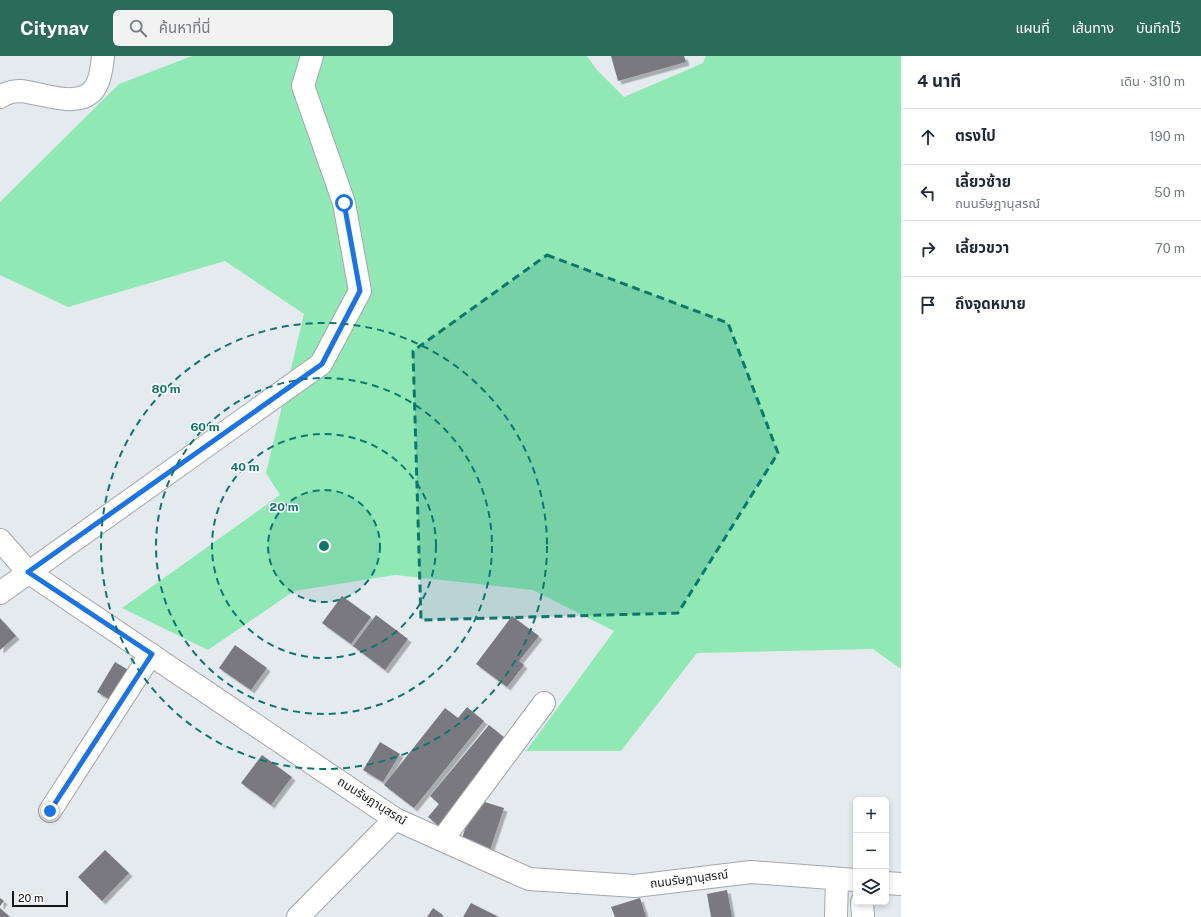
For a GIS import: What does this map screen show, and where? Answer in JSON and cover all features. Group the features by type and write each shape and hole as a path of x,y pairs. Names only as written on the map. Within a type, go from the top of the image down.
{"street":[{"path":"0,97 7,93 19,91 67,99 82,98 90,95 97,85 103,56"},
{"path":"0,592 322,364 360,291 344,203 303,86 312,56"},
{"name":"ถนนรัษฎานุสรณ์","path":"0,540 28,572 152,654 395,819 529,879 635,886 751,872 846,879"},
{"path":"50,811 152,654"},
{"path":"442,840 544,703"},
{"path":"298,917 395,819"},
{"path":"836,917 846,879"},
{"path":"889,882 901,884"},
{"path":"862,905 862,917"}],"highlighted area":[{"path":"547,255 728,323 778,453 678,613 421,620 413,351"}],"green space":[{"path":"192,56 587,56 597,70 624,97 703,63 706,56 901,56 901,669 873,649 697,653 621,751 526,751 614,631 533,590 395,575 294,591 208,650 122,608 280,495 266,473 304,314 225,261 68,307 0,275 0,202 119,84"}],"building":[{"path":"611,56 684,56 686,62 618,81"},
{"path":"342,596 371,617 351,644 322,623"},
{"path":"376,615 408,639 385,670 353,646"},
{"path":"512,616 539,636 519,661 524,665 507,687 476,664"},
{"path":"0,618 16,636 0,650"},
{"path":"235,645 267,668 251,690 219,668"},
{"path":"115,662 135,674 116,703 97,692"},
{"path":"467,707 484,721 414,808 384,785 445,708 458,718"},
{"path":"489,725 510,742 440,827 428,817 439,804 430,796"},
{"path":"380,742 400,754 383,782 363,770"},
{"path":"262,755 292,777 271,805 241,783"},
{"path":"475,799 504,808 490,850 461,841"},
{"path":"105,850 129,873 102,901 78,877"},
{"path":"727,890 732,917 711,917 707,894"},
{"path":"0,898 4,901 0,906"},
{"path":"640,898 646,917 615,917 611,907"},
{"path":"471,903 499,917 463,917"},
{"path":"0,908 10,917 0,917"},
{"path":"433,908 443,915 442,917 427,917"}],"route":[{"path":"50,811 152,654 28,572 322,364 360,291 344,203"}]}
